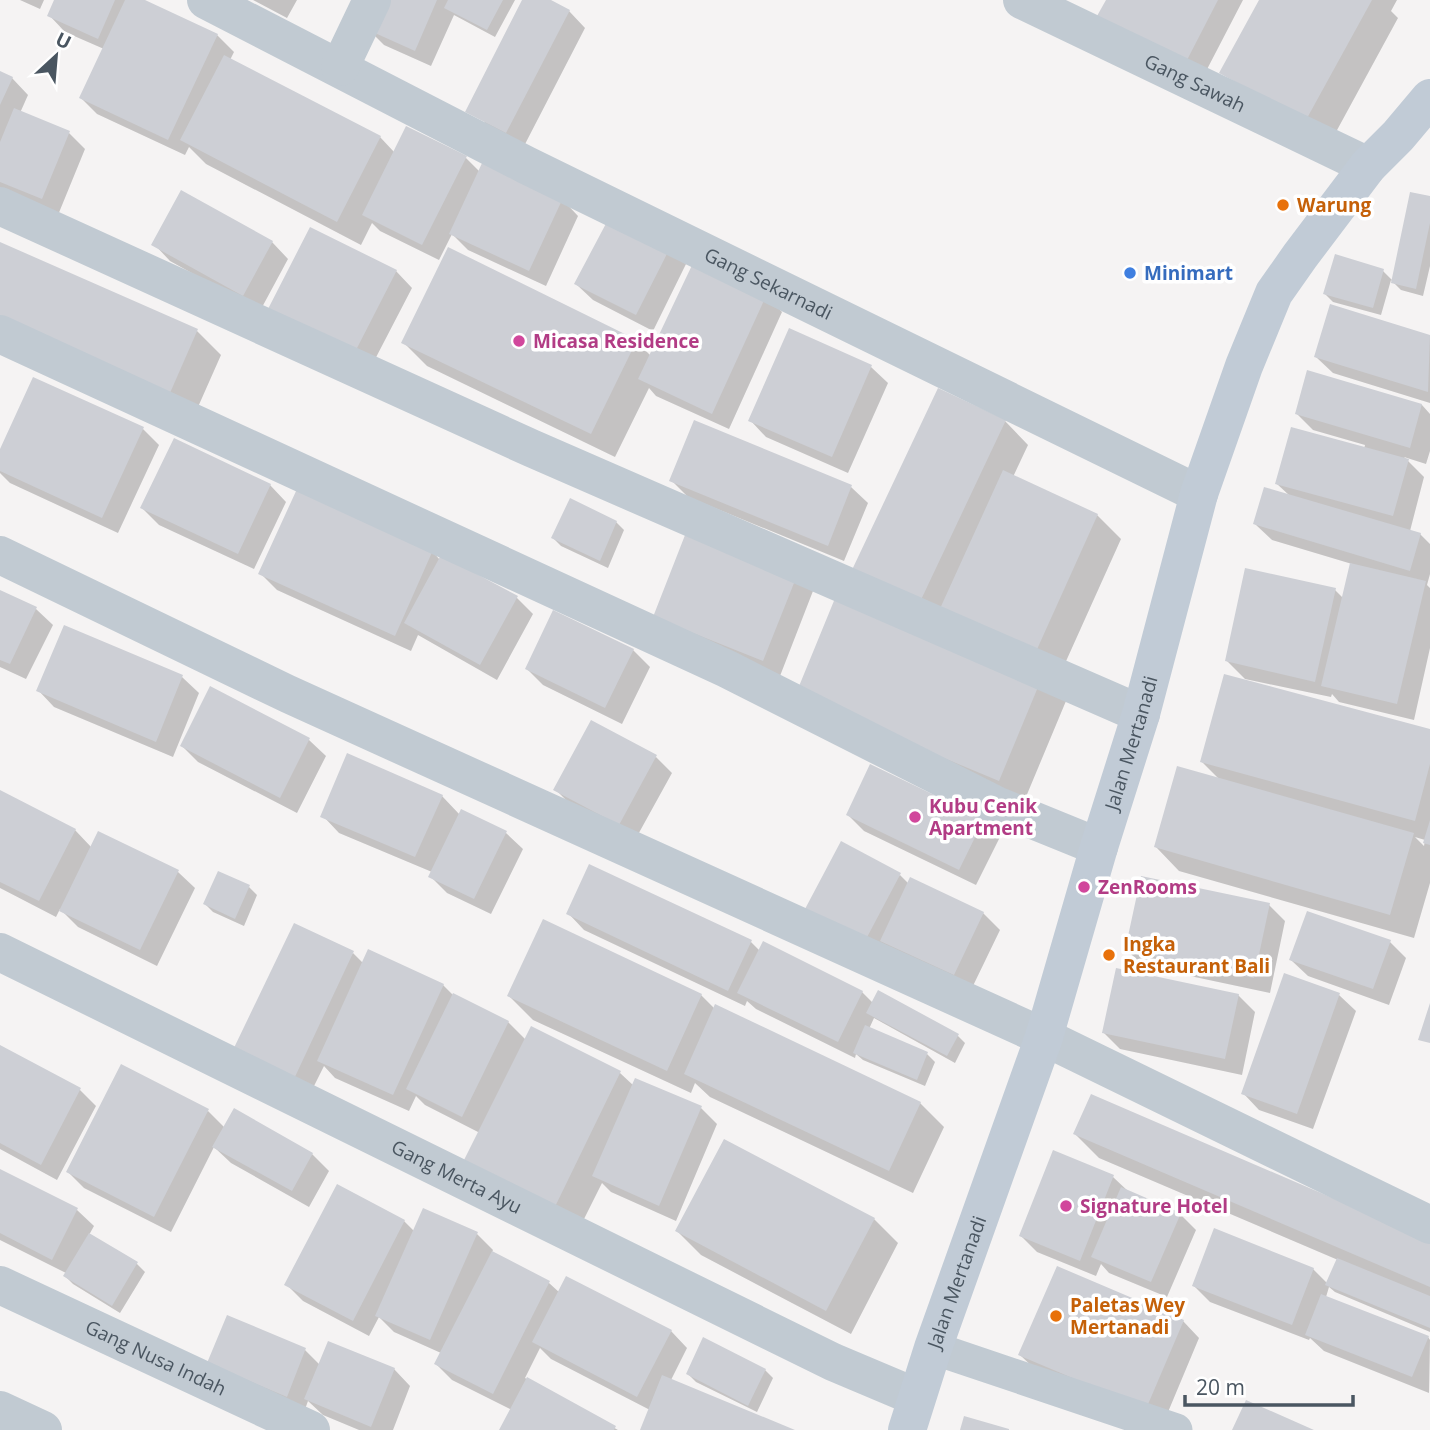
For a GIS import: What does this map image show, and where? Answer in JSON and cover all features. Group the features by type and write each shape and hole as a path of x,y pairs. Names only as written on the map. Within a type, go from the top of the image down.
{"street":[{"name":"Gang Sekarnadi","path":"206,0 526,165 1199,494"},
{"path":"340,67 372,0"},
{"name":"Gang Sawah","path":"1022,0 1368,166"},
{"name":"Jalan Mertanadi","path":"912,1414 1044,1037 1141,714 1199,494 1244,366 1274,293 1368,166 1430,98"},
{"path":"0,206 531,448 1141,714"},
{"path":"0,334 727,670 996,805 1099,847"},
{"path":"0,555 288,694 1044,1037 1430,1225"},
{"name":"Gang Merta Ayu","path":"0,952 833,1362 912,1414"},
{"name":"Gang Nusa Indah","path":"0,1285 311,1430"},
{"path":"0,1410 43,1430"}],"lane":[{"path":"933,1348 1176,1430"}],"building":[{"path":"54,0 115,0 98,39 47,16"},
{"path":"125,0 145,0 218,34 168,140 79,98"},
{"path":"379,0 437,0 415,51 366,29"},
{"path":"448,0 503,0 487,30 444,8"},
{"path":"522,0 551,0 570,10 506,133 465,112"},
{"path":"1106,0 1218,0 1186,62 1097,16"},
{"path":"1259,0 1372,0 1306,120 1219,73"},
{"path":"224,55 381,136 337,222 180,140"},
{"path":"0,71 13,77 0,105"},
{"path":"14,108 70,131 42,199 0,182 0,142"},
{"path":"406,126 467,156 422,245 362,215"},
{"path":"483,161 563,198 529,271 449,234"},
{"path":"181,190 273,241 243,296 151,245"},
{"path":"1410,192 1430,196 1430,223 1416,289 1391,283"},
{"path":"610,216 671,246 636,315 574,284"},
{"path":"310,227 397,270 355,352 268,309"},
{"path":"0,242 198,329 170,393 0,319"},
{"name":"Micasa Residence","path":"448,247 637,340 591,434 401,343"},
{"path":"1335,254 1384,269 1373,308 1323,294"},
{"path":"694,261 767,294 712,414 638,379"},
{"path":"1330,304 1430,335 1428,392 1314,357"},
{"path":"789,328 872,365 832,457 748,421"},
{"path":"1307,370 1422,404 1410,448 1295,414"},
{"path":"33,377 144,427 102,518 0,471 0,449"},
{"path":"938,388 1006,420 919,604 851,572"},
{"path":"694,420 852,485 828,546 669,481"},
{"path":"1291,427 1409,459 1393,516 1275,484"},
{"path":"174,438 271,484 238,554 140,508"},
{"path":"1003,470 1098,514 1034,656 938,613"},
{"path":"1264,487 1421,533 1410,571 1253,524"},
{"path":"297,489 433,550 395,636 258,574"},
{"path":"570,498 617,521 600,561 551,538"},
{"path":"687,530 798,573 763,661 653,617"},
{"path":"441,555 518,596 480,665 404,623"},
{"path":"1350,563 1426,581 1397,704 1321,686"},
{"path":"1245,568 1336,588 1315,682 1225,661"},
{"path":"0,590 37,607 10,664 0,660"},
{"path":"838,591 1043,675 999,781 795,696"},
{"path":"553,610 634,649 605,708 525,669"},
{"path":"64,625 183,675 156,742 36,691"},
{"path":"1224,674 1430,729 1430,764 1415,821 1200,762"},
{"path":"210,686 310,738 280,798 180,746"},
{"path":"591,720 657,755 619,825 553,790"},
{"path":"347,753 443,795 415,857 320,817"},
{"name":"Kubu Cenik Apartment","path":"870,764 984,819 959,870 846,815"},
{"path":"1177,766 1414,833 1390,915 1154,847"},
{"path":"0,790 76,829 39,901 0,882"},
{"path":"461,809 507,831 474,899 428,877"},
{"path":"1430,820 1430,845 1423,843"},
{"path":"98,831 179,870 140,950 59,911"},
{"path":"841,841 901,873 865,941 805,909"},
{"path":"589,864 752,940 728,991 566,914"},
{"path":"218,871 250,885 235,919 203,904"},
{"path":"1141,876 1270,903 1254,978 1125,950"},
{"path":"910,877 984,912 954,975 880,941"},
{"path":"1307,911 1391,940 1373,989 1289,960"},
{"path":"543,919 702,994 667,1071 507,996"},
{"path":"294,923 354,951 293,1081 232,1052"},
{"path":"763,941 863,991 838,1042 737,993"},
{"path":"368,949 444,984 393,1095 317,1061"},
{"path":"1116,968 1239,994 1225,1059 1102,1033"},
{"path":"1284,973 1340,993 1297,1114 1241,1094"},
{"path":"878,990 959,1034 947,1056 866,1013"},
{"path":"453,993 509,1021 462,1117 406,1089"},
{"path":"1430,1003 1430,1043 1418,1040"},
{"path":"715,1004 921,1102 889,1171 684,1074"},
{"path":"865,1025 928,1052 917,1080 853,1053"},
{"path":"531,1026 621,1071 550,1217 458,1172"},
{"path":"0,1045 81,1088 41,1165 0,1143"},
{"path":"121,1064 209,1109 154,1217 66,1172"},
{"path":"635,1078 702,1106 659,1206 592,1176"},
{"path":"1091,1094 1430,1240 1430,1287 1073,1134"},
{"path":"234,1108 313,1153 292,1191 212,1147"},
{"path":"724,1139 875,1218 826,1311 675,1231"},
{"name":"Signature Hotel","path":"1053,1150 1114,1175 1080,1261 1019,1236"},
{"path":"0,1169 78,1208 52,1260 0,1233"},
{"path":"337,1184 405,1220 353,1321 284,1285"},
{"path":"1121,1187 1181,1213 1151,1282 1091,1257"},
{"path":"423,1208 478,1232 430,1340 375,1316"},
{"path":"1214,1228 1314,1268 1292,1325 1192,1286"},
{"path":"89,1233 138,1262 112,1306 63,1276"},
{"path":"492,1251 550,1281 493,1394 434,1364"},
{"path":"1337,1258 1430,1296 1430,1328 1325,1285"},
{"path":"1057,1266 1184,1320 1146,1409 1018,1355"},
{"path":"566,1276 672,1330 637,1397 532,1342"},
{"path":"1321,1294 1429,1336 1412,1377 1305,1335"},
{"path":"227,1315 306,1348 287,1397 207,1363"},
{"path":"703,1337 766,1369 748,1406 686,1374"},
{"path":"328,1341 395,1368 371,1427 304,1399"},
{"path":"662,1375 795,1430 640,1430"},
{"path":"527,1377 616,1426 614,1430 499,1430"},
{"path":"1246,1400 1314,1430 1232,1430"},
{"path":"964,1416 1009,1429 1009,1430 960,1430"}],"place":[{"name":"Warung","path":"1283,205"},
{"name":"Minimart","path":"1130,273"},
{"name":"Micasa Residence","path":"519,341"},
{"name":"Kubu Cenik Apartment","path":"915,817"},
{"name":"ZenRooms","path":"1084,887"},
{"name":"Ingka Restaurant Bali","path":"1109,955"},
{"name":"Signature Hotel","path":"1066,1206"},
{"name":"Paletas Wey Mertanadi","path":"1056,1316"}]}
